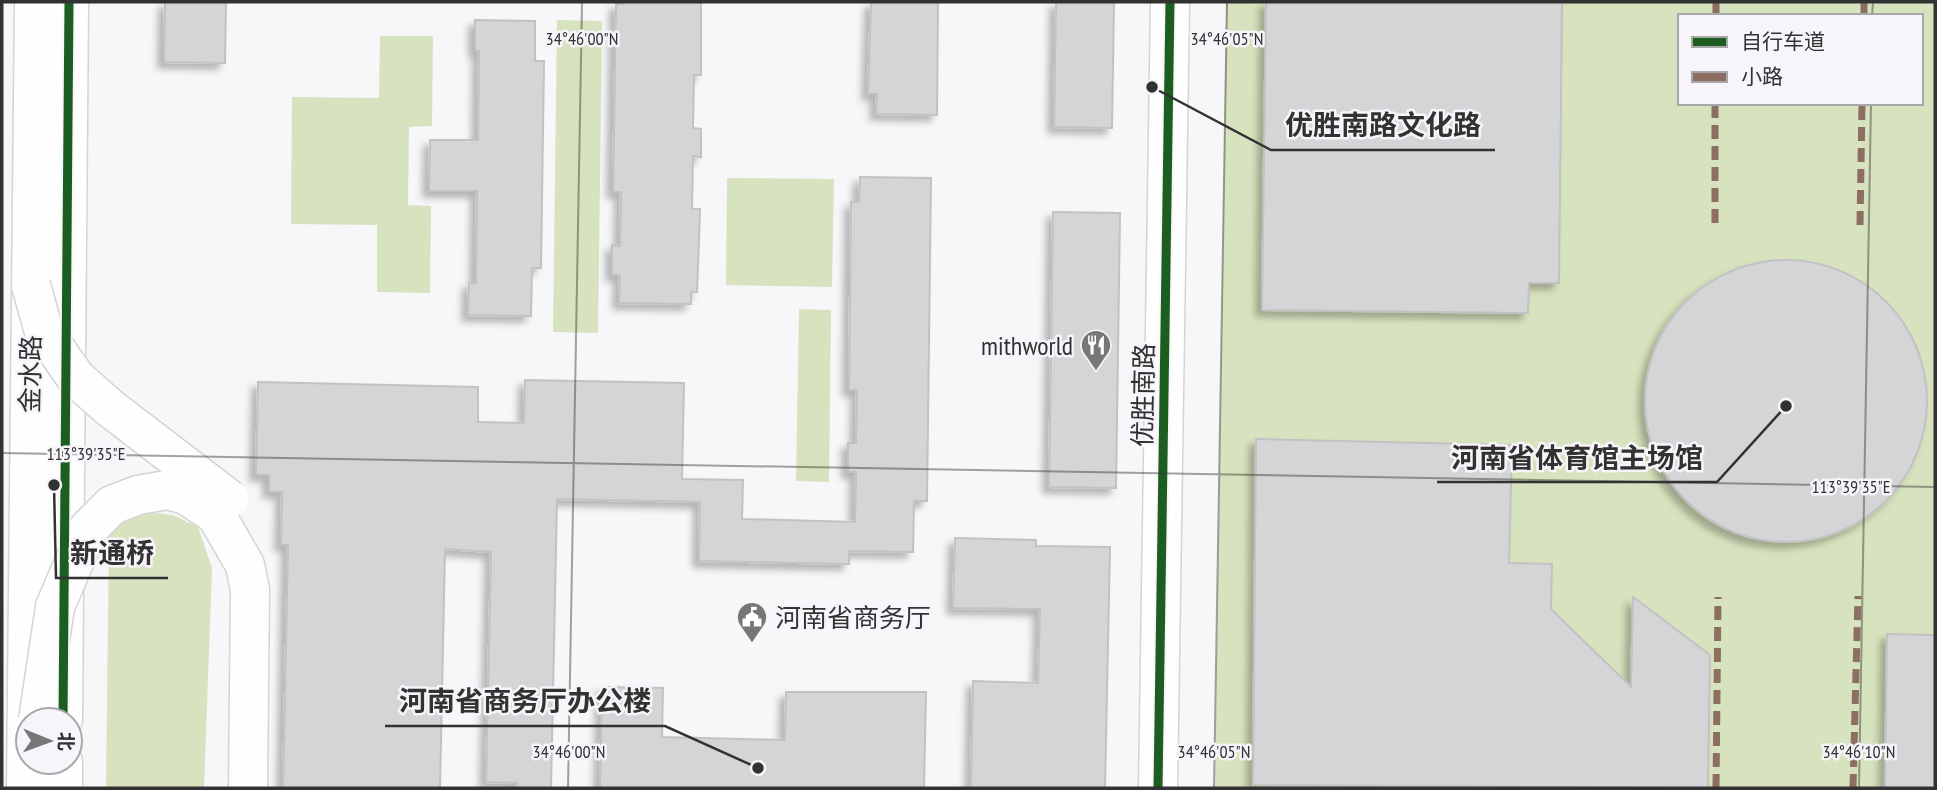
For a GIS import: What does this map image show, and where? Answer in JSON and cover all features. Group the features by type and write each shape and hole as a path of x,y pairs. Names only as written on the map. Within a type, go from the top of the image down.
{"main road":[{"name":"金水路","path":"27,788 34,2"},
{"path":"64,706 69,2"},
{"name":"优胜南路","path":"1158,788 1170,2"},
{"path":"31,285 44,332 76,378 158,446 222,491 235,506 246,526 253,559 250,590 248,788"},
{"path":"40,706 55,607 88,529 112,505 138,495 167,490 186,495 216,515 245,565 250,590"}],"green space":[{"path":"1226,2 1935,2 1935,788 1215,788"},
{"path":"557,20 602,21 598,333 553,332"},
{"path":"380,36 433,36 432,126 409,127 408,205 431,206 430,293 377,292 377,225 291,224 292,97 379,98"},
{"path":"727,178 834,179 832,287 726,285"},
{"path":"799,309 831,310 829,482 796,481"},
{"path":"139,511 173,515 198,527 212,568 204,788 106,788 109,533"}],"building":[{"path":"165,2 226,2 225,63 164,62"},
{"path":"701,2 701,75 694,75 693,128 701,129 701,157 693,156 692,209 700,209 699,241 697,292 691,292 691,304 619,303 620,275 612,275 612,245 620,246 621,192 613,192 616,4"},
{"path":"871,2 938,2 937,115 876,114 877,94 868,94"},
{"path":"1056,2 1114,2 1112,128 1054,127"},
{"path":"1266,2 1562,2 1559,283 1529,283 1528,313 1262,310"},
{"path":"475,20 535,21 535,61 544,61 541,268 532,268 531,316 468,315 469,283 476,283 477,191 429,191 430,140 478,140 479,51 475,51"},
{"path":"860,177 931,178 927,501 914,501 913,552 849,551 849,564 699,561 700,502 557,499 551,788 516,788 517,783 486,782 491,552 445,549 440,788 283,788 288,545 281,545 282,492 269,492 269,475 256,475 258,382 478,387 478,422 524,423 525,380 684,383 682,479 743,480 742,519 855,522 856,472 848,472 848,443 856,443 857,390 849,390 851,202 859,202"},
{"path":"1053,212 1120,213 1116,488 1049,487"},
{"path":"1800,260 1814,262 1853,276 1886,301 1911,334 1925,373 1925,429 1911,468 1886,501 1853,526 1827,536 1800,542 1772,542 1758,540 1719,526 1696,510 1677,491 1661,468 1647,429 1645,387 1647,373 1661,334 1677,311 1696,292 1719,276 1758,262"},
{"path":"1256,439 1512,445 1509,563 1552,564 1551,609 1631,687 1633,597 1710,655 1708,788 1253,785"},
{"path":"955,538 1036,540 1036,546 1110,547 1105,788 971,788 973,681 1038,683 1040,609 953,608"},
{"path":"1887,634 1935,635 1935,788 1885,788"},
{"path":"602,687 663,688 662,737 785,740 786,692 926,692 924,788 600,788"}],"marked path":[{"path":"1716,2 1716,14"},
{"path":"1864,2 1864,14"},
{"path":"1715,105 1715,223"},
{"path":"1860,225 1862,105"},
{"path":"1853,788 1858,596"},
{"path":"1716,788 1718,597"}],"cycle path":[{"path":"63,706 69,2"},
{"path":"1158,788 1170,2"}],"place":[{"name":"优胜南路文化路","path":"1152,87"},
{"name":"mithworld","path":"1096,372"},
{"name":"河南省体育馆主场馆","path":"1786,406"},
{"name":"新通桥","path":"54,485"},
{"name":"河南省商务厅","path":"752,644"},
{"name":"河南省商务厅办公楼","path":"758,768"}]}
